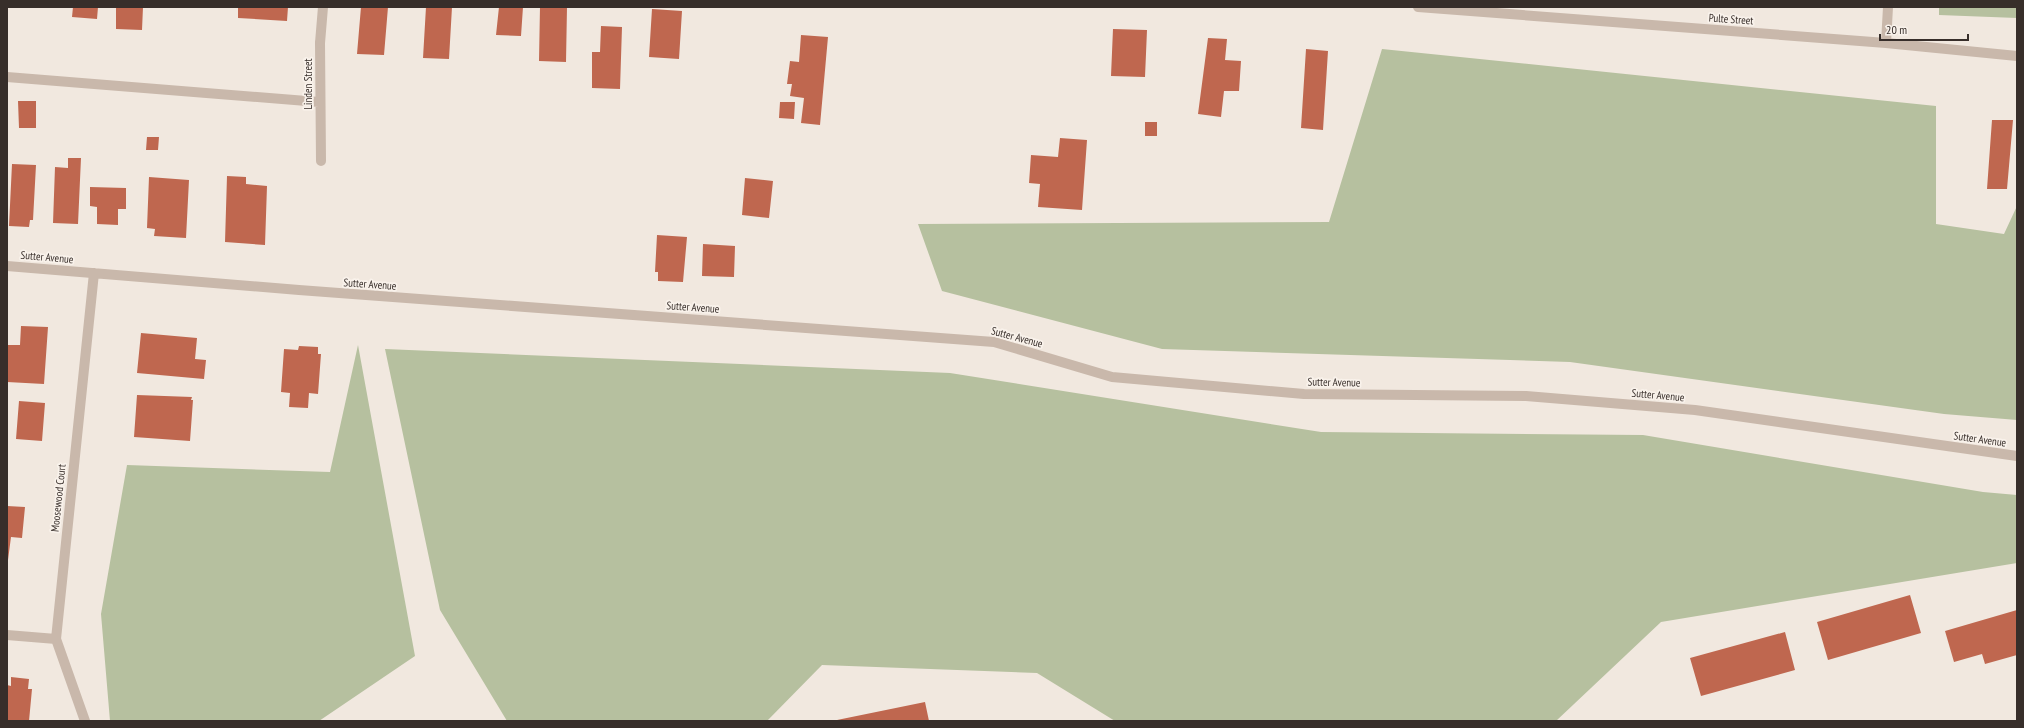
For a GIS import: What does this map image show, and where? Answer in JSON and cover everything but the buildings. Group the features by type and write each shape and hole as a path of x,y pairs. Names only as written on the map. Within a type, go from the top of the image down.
{"street":[{"name":"Linden Street","path":"321,161 320,43 323,7"},
{"name":"Pulte Street","path":"1418,7 1886,43 2017,56"},
{"path":"1886,43 1888,7"},
{"path":"7,77 320,102"},
{"name":"Sutter Avenue","path":"7,266 299,290 994,342 1112,377 1304,394 1526,396 1687,409 2017,456"},
{"name":"Moosewood Court","path":"86,721 56,639 94,273"},
{"path":"7,635 56,639"}],"green space":[{"path":"1939,7 2017,7 2017,18 1939,15"},
{"path":"1382,49 1936,106 1936,224 2004,234 2017,206 2017,420 1944,414 1570,362 1162,349 942,291 918,224 1329,222"},
{"path":"358,345 415,656 319,721 110,721 101,614 127,465 330,472"},
{"path":"385,349 950,373 1321,432 1643,435 1983,492 2017,495 2017,563 1661,622 1556,721 1115,721 1037,673 822,665 767,721 507,721 440,610"}]}
